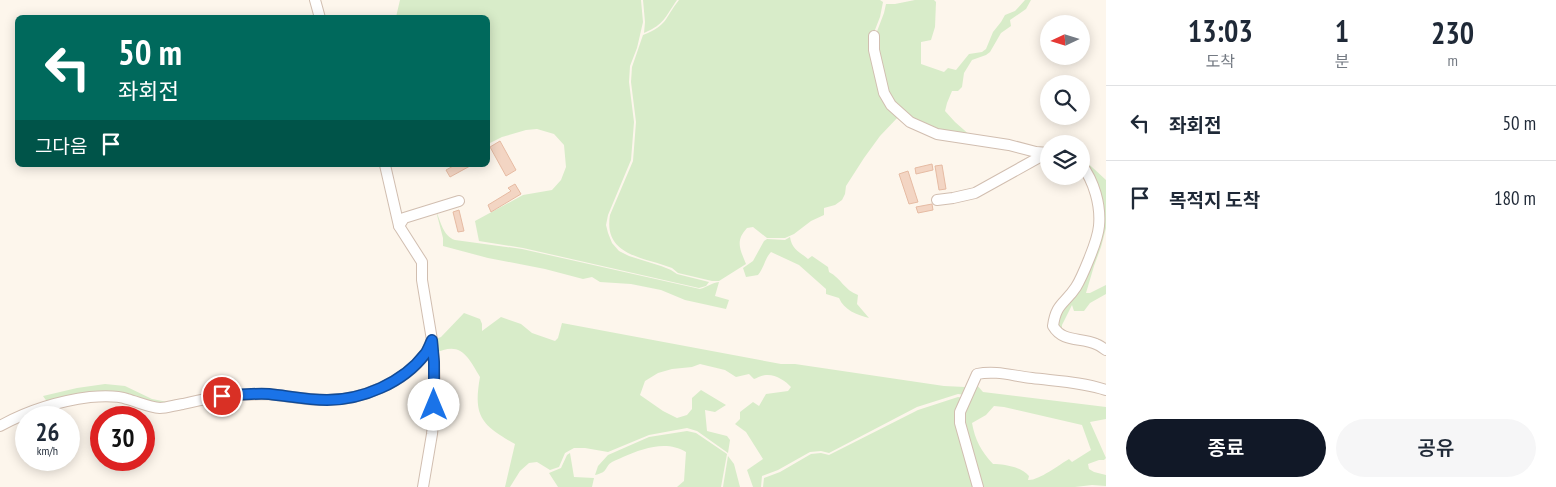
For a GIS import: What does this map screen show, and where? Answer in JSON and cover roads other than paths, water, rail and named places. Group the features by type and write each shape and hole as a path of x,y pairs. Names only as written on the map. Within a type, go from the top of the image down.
{"street":[{"path":"315,0 319,15"},
{"path":"874,36 874,50 884,93 891,105 910,122 938,134 1009,145 1040,152"},
{"path":"937,200 976,193 1040,157"},
{"path":"384,167 399,226 422,262 422,280 432,340 434,405 432,434 423,487"},
{"path":"1090,178 1099,208 1099,227 1084,272 1076,286 1058,307 1053,326 1060,335 1095,343 1106,350"},
{"path":"399,226 404,218 459,201"},
{"path":"0,426 16,417 50,406 90,397 110,396 126,398 160,408 222,396 268,394 328,400 348,398 380,389 396,379 426,353 432,340"},
{"path":"978,487 960,423 960,412 977,374 1001,373 1095,386 1106,390"}]}
